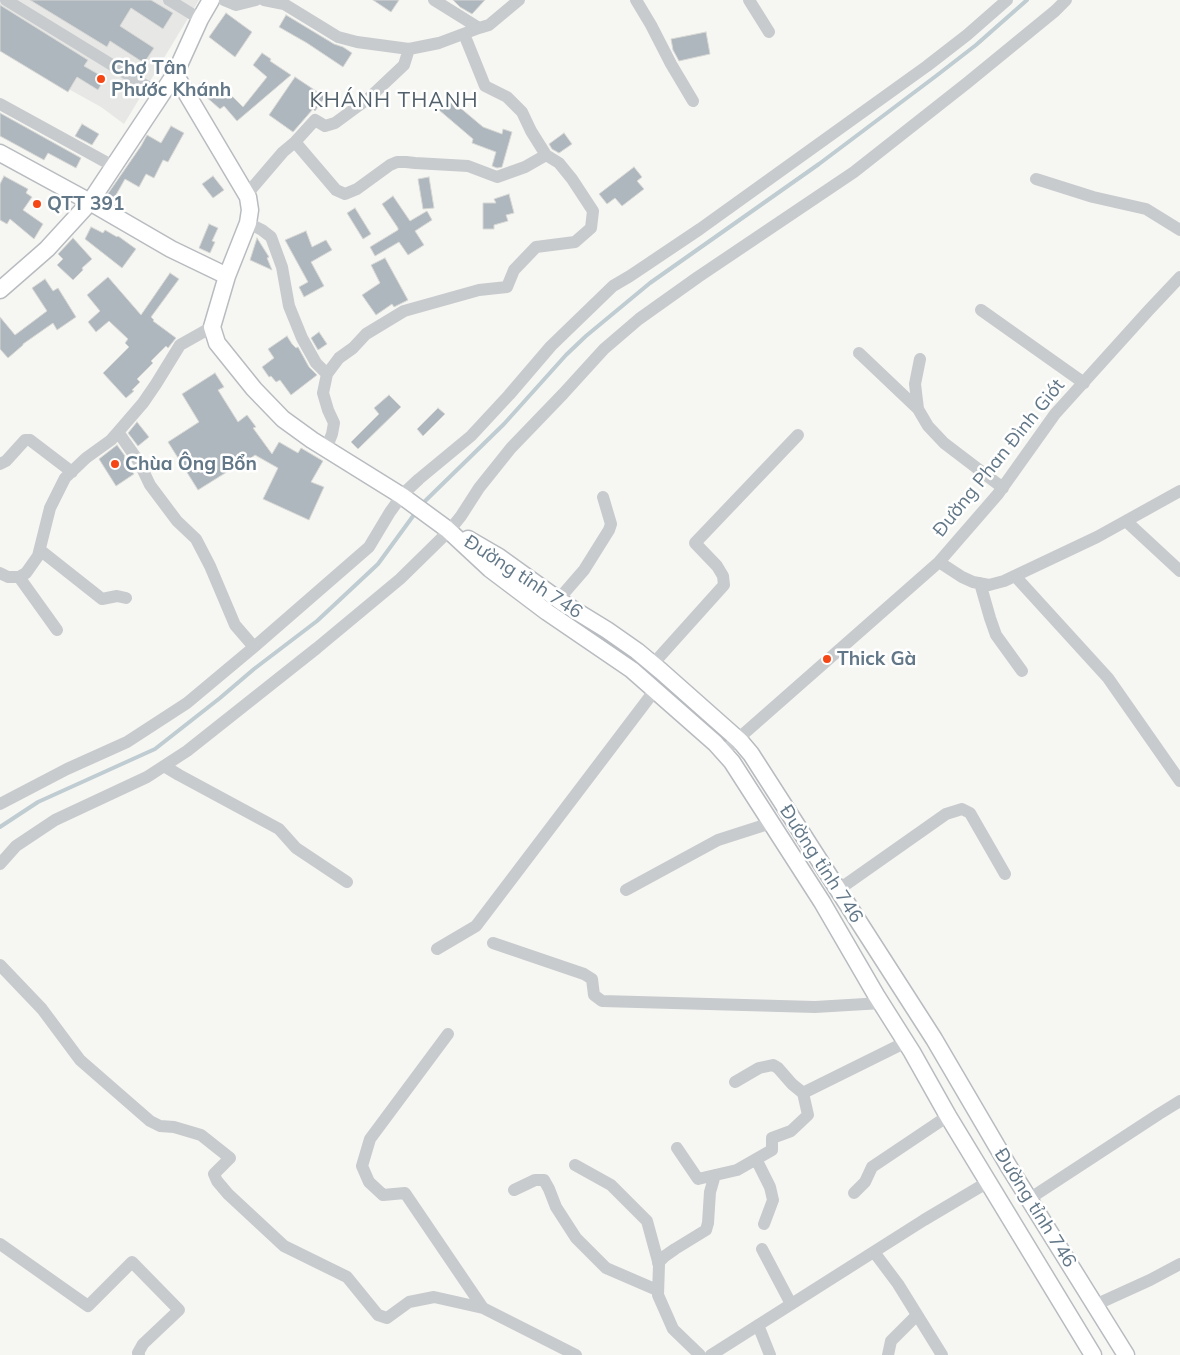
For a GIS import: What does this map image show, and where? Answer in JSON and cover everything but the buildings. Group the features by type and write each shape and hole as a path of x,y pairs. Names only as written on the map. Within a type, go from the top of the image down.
{"main road":[{"path":"0,290 47,249 90,202 175,74 200,19 211,0"},
{"path":"175,74 247,194 250,210 248,223 226,276 212,327 217,344 254,390 283,419 326,449 402,496 449,530"},
{"path":"0,153 171,249 226,276"},
{"name":"Đường tỉnh 746","path":"449,530 499,557 558,600 637,651 737,739 751,754 934,1040 1029,1199 1126,1355"},
{"name":"Đường tỉnh 746","path":"449,530 490,569 547,612 632,670 715,743 732,762 822,902 948,1116 1093,1355"}],"street":[{"path":"6,0 161,95"},
{"path":"169,0 200,19"},
{"path":"224,0 236,5 256,0"},
{"path":"264,0 284,4 338,37 358,42 409,49 439,43 489,25 519,0"},
{"path":"434,0 479,28"},
{"path":"749,0 768,32"},
{"path":"0,804 67,769 127,742 187,703 369,547 402,496 419,479 471,436 551,346 613,286 700,228 927,66 1007,0"},
{"path":"0,864 16,846 56,820 147,777 187,751 317,648 400,580 449,530 462,516 479,488 511,448 604,349 639,319 698,277 854,172 968,83 1066,0"},
{"path":"639,1 671,64 693,101"},
{"path":"326,449 334,423 323,393 326,374 339,358 353,348 366,334 404,311 479,290 507,287 514,270 536,246 575,242 591,228 593,211 559,163 546,155 522,112 507,97 485,86 464,34"},
{"path":"247,194 283,152 315,120 325,126 336,123 369,98 404,65 409,49"},
{"path":"0,104 113,166"},
{"path":"295,142 336,190 345,194 357,189 397,162 468,166 497,177 525,167 546,155"},
{"path":"1036,179 1093,197 1146,209 1180,230"},
{"path":"248,223 271,237 282,267 289,306 298,330 316,363 326,374"},
{"name":"Đường Phan Đình Giót","path":"723,752 939,562 1002,488 1055,414 1180,277"},
{"path":"981,310 1084,383"},
{"path":"0,573 8,577 19,577 26,574 38,556 50,508 65,478 118,432 143,403 180,345 212,327"},
{"path":"859,353 918,409 928,426 944,442 1002,488"},
{"path":"918,409 915,384 920,359"},
{"path":"118,432 139,462 150,485 177,521 196,539 210,566 235,625 254,647"},
{"path":"653,664 724,585 723,576 717,566 695,543 798,435"},
{"path":"0,464 6,461 25,440 30,440 72,472"},
{"path":"939,562 973,582 989,584 1004,581 1097,537 1180,491"},
{"path":"558,600 584,570 609,530 611,524 603,497"},
{"path":"1126,521 1180,572"},
{"path":"40,550 102,599 117,596 126,598"},
{"path":"1015,576 1108,678 1180,781"},
{"path":"19,577 58,630"},
{"path":"980,584 996,635 1022,671"},
{"path":"437,949 476,926 655,690"},
{"path":"164,766 278,829 296,848 347,882"},
{"path":"838,890 946,814 962,809 970,813 1005,874"},
{"path":"626,890 718,840 771,822"},
{"path":"493,943 584,974 592,979 594,994 602,1001 815,1007 882,1003"},
{"path":"0,965 42,1009 80,1060 150,1121 160,1126 174,1127 201,1135 230,1158 214,1174 217,1182 228,1194 284,1246 347,1277 378,1315 387,1318 409,1302 434,1297 483,1308 576,1355"},
{"path":"448,1034 370,1139 362,1166 369,1182 383,1195 404,1192 483,1308"},
{"path":"803,1093 906,1042"},
{"path":"677,1148 698,1179 737,1170 772,1150 772,1138 791,1132 808,1115 803,1093 778,1068 773,1066 759,1068 735,1082"},
{"path":"1029,1199 1180,1101"},
{"path":"854,1193 865,1182 872,1167 948,1116"},
{"path":"756,1159 770,1187 773,1200 764,1224"},
{"path":"575,1165 611,1185 647,1221 658,1263 658,1295 673,1329 700,1355"},
{"path":"658,1263 675,1249 706,1230 710,1192 715,1175"},
{"path":"514,1190 535,1180 544,1180 556,1207 576,1238 606,1268 657,1290"},
{"path":"711,1355 924,1220 988,1182"},
{"path":"0,1244 88,1306 132,1262 179,1310 143,1344 138,1353 139,1355"},
{"path":"762,1250 791,1304"},
{"path":"874,1252 898,1284 942,1355"},
{"path":"1095,1305 1180,1264"},
{"path":"888,1355 893,1339 917,1315"},
{"path":"758,1325 770,1355"}],"shaded area":[{"name":"Chợ Tân Phước Khánh","path":"0,0 199,0 124,124 101,107 0,51"}],"waterway":[{"path":"422,504 504,424 566,355 586,336 650,283 819,164 936,76 976,45 1027,0"},
{"path":"0,827 38,802 155,749 317,621 378,564 416,512"}],"place":[{"name":"Chợ Tân Phước Khánh","path":"101,79"},
{"name":"QTT 391","path":"37,204"},
{"name":"Chùa Ông Bổn","path":"115,464"},
{"name":"Thick Gà","path":"827,659"}],"district":[{"name":"KHÁNH THẠNH","path":"394,101"}]}
